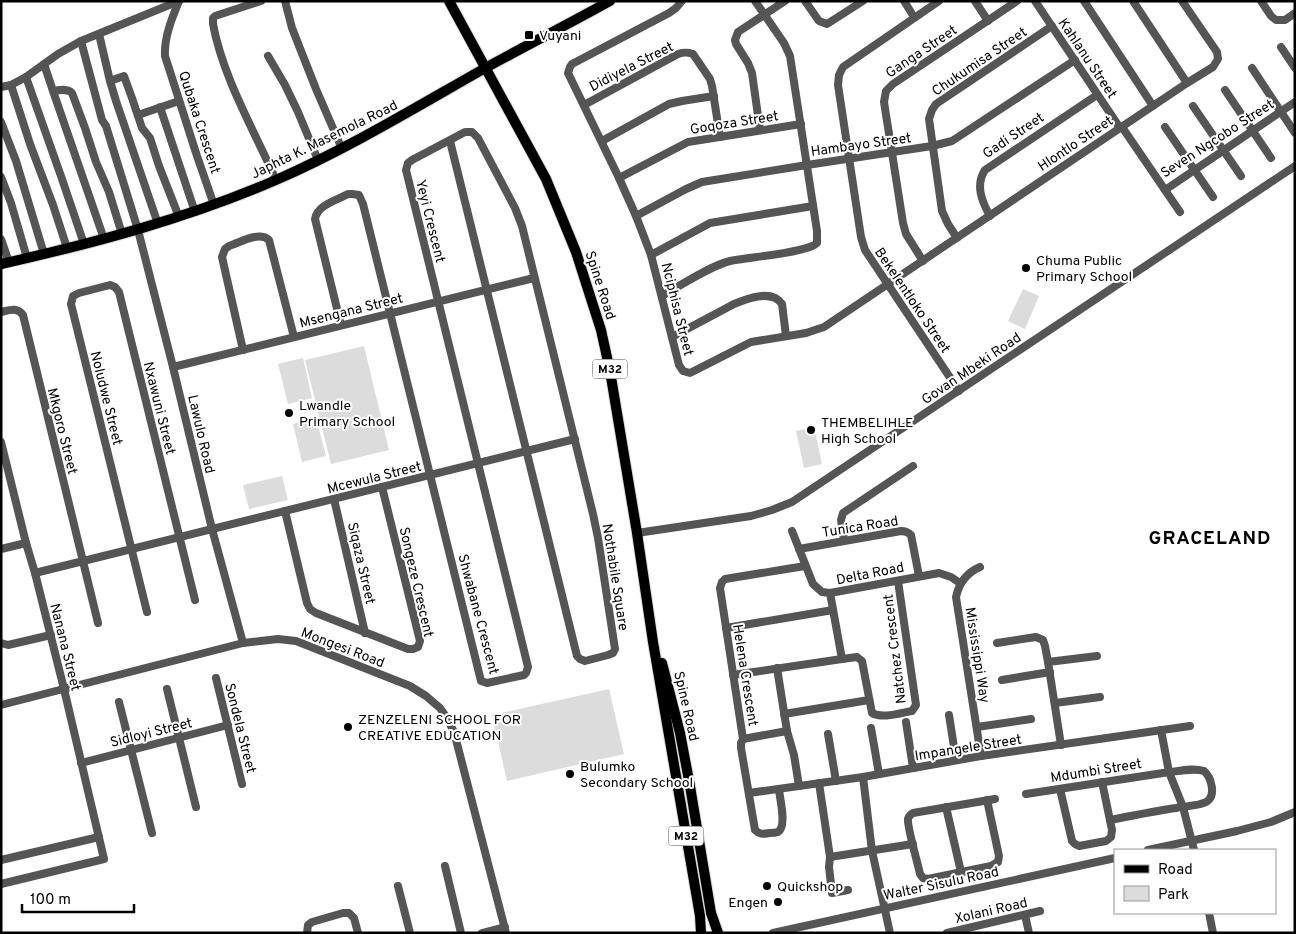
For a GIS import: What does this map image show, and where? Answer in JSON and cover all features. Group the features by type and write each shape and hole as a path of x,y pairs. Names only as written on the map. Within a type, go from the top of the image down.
{"main road":[{"name":"Spine Road","path":"449,1 546,179 572,239 601,330 610,371 637,533 652,642 700,916 701,933"},
{"name":"Japhta K. Masemola Road","path":"5,263 158,224 214,205 276,180 342,149 610,1"},
{"name":"Spine Road","path":"648,603 680,733 711,913 717,933 706,933"}],"street":[{"path":"1,87 26,77 81,41 179,1"},
{"name":"Qubaka Crescent","path":"179,1 165,47 167,64 214,205"},
{"path":"261,1 215,16 213,24 226,70 276,180"},
{"path":"285,1 292,28 342,149"},
{"name":"Nciphisa Street","path":"682,1 669,13 572,64 568,73 602,141 652,255 679,366 683,371 690,373 751,342 806,333 824,327 888,285"},
{"path":"662,296 725,262 800,250 815,245 817,231 788,50 755,1"},
{"path":"760,130 752,73 735,40 738,32 785,1"},
{"path":"805,1 819,21 827,24 857,3"},
{"path":"904,1 914,17"},
{"name":"Bekelentloko Street","path":"939,1 848,63 840,70 838,85 865,250 959,391"},
{"path":"975,1 988,20"},
{"name":"Ganga Street","path":"923,260 904,229 884,102 886,91 893,84 1017,1"},
{"name":"Kahlanu Street","path":"1035,1 1097,95 1121,127"},
{"path":"1084,1 1154,106"},
{"path":"1133,1 1187,83"},
{"name":"Hlontlo Street","path":"888,285 1213,67 1217,62 1218,55 1182,1"},
{"path":"1261,1 1276,20 1285,20 1295,13"},
{"name":"Chukumisa Street","path":"957,238 942,211 929,119 932,110 936,104 1052,26"},
{"path":"99,34 110,81 158,224"},
{"name":"Lawulo Road","path":"81,41 102,120 108,132 138,230 242,643"},
{"path":"1281,47 1295,68"},
{"name":"Didiyela Street","path":"584,105 678,54 686,52 693,54 710,79 720,136"},
{"path":"268,56 298,112 318,160"},
{"name":"Hambayo Street","path":"636,216 702,182 944,144 958,138 1074,60"},
{"path":"44,64 104,239"},
{"path":"1252,68 1295,133"},
{"path":"110,81 124,76 142,128 150,138 179,217"},
{"path":"26,77 84,244"},
{"path":"10,85 67,248"},
{"path":"53,91 66,90 72,93 96,162 109,192 122,234"},
{"path":"1225,90 1270,158"},
{"name":"Gadi Street","path":"990,216 981,198 980,189 980,181 985,170 1097,95"},
{"path":"602,141 669,104 714,96"},
{"path":"138,115 179,101"},
{"name":"Seven Ngcobo Street","path":"1121,127 1165,190 1295,102"},
{"path":"1193,106 1241,176"},
{"path":"160,107 195,212"},
{"path":"1,122 16,161 44,254"},
{"name":"Goqoza Street","path":"619,178 684,143 800,124"},
{"path":"1165,127 1213,196"},
{"name":"Nothabile Square","path":"465,132 472,132 478,138 518,216 575,439 598,538 615,648 608,656 585,661 577,656 450,141 465,132"},
{"name":"Yeyi Crescent","path":"438,302 406,170 408,163 412,160 450,141"},
{"name":"Govan Mbeki Road","path":"637,533 751,516 780,507 801,496 1295,166"},
{"path":"1,177 11,203 27,258"},
{"path":"1165,190 1180,212"},
{"name":"Shwabane Crescent","path":"341,325 315,216 320,208 348,194 352,194 359,195 363,204 481,681 487,683 524,675 528,667 438,302"},
{"path":"652,255 710,223 813,206"},
{"path":"243,350 222,257 225,249 230,246 259,236 266,237 270,244 294,337"},
{"path":"1,239 5,263"},
{"name":"Msengana Street","path":"173,367 534,278"},
{"name":"Noludwe Street","path":"115,287 110,285 79,293 73,296 71,302 132,549"},
{"name":"Nxawuni Street","path":"115,287 119,292 180,538"},
{"path":"672,337 734,304 764,296 775,297 782,304 786,336"},
{"name":"Mkgoro Street","path":"1,312 17,310 23,315 82,562"},
{"name":"Mcewula Street","path":"35,573 575,439"},
{"name":"Nanana Street","path":"1,442 3,457 51,635 104,859 1,884"},
{"path":"844,540 841,520 843,513 913,466"},
{"name":"Songeze Crescent","path":"285,511 310,609 408,649 418,647 420,641 382,487"},
{"name":"Siqaza Street","path":"334,499 365,632"},
{"name":"Delta Road","path":"792,531 813,584 822,592 830,593 939,573 960,582"},
{"name":"Tunica Road","path":"799,549 901,531 909,532 919,576"},
{"path":"180,538 195,600"},
{"path":"1,548 26,542"},
{"path":"132,549 147,612"},
{"path":"82,562 98,623"},
{"name":"Helena Crescent","path":"787,731 743,739 720,588 722,582 726,579 805,566"},
{"path":"960,582 972,570 980,567"},
{"name":"Natchez Crescent","path":"869,700 872,713 877,716 912,710 916,705 898,581"},
{"name":"Mississippi Way","path":"960,582 956,597 981,756"},
{"path":"830,593 842,659"},
{"path":"726,628 833,610"},
{"path":"1,643 8,645 51,635"},
{"path":"997,643 1036,637 1041,638 1044,642 1061,745"},
{"name":"Mongesi Road","path":"1,705 242,643 278,639 302,643 410,686 440,708 454,732 505,930"},
{"path":"1048,662 1097,656"},
{"path":"733,675 842,659 857,658 862,661 869,700 784,714"},
{"path":"777,668 787,731 794,755 799,786"},
{"path":"1002,680 1050,672"},
{"name":"Sondela Street","path":"216,678 242,784"},
{"path":"167,689 196,807"},
{"path":"1055,703 1100,697"},
{"path":"119,702 152,833"},
{"path":"949,716 956,760"},
{"path":"977,727 1031,719"},
{"path":"906,722 913,768"},
{"name":"Sidloyi Street","path":"81,763 228,725"},
{"name":"Impangele Street","path":"749,793 863,777 981,756 1190,726"},
{"path":"871,728 879,774"},
{"path":"1161,730 1170,772 1183,807 1194,849"},
{"path":"828,734 836,781"},
{"path":"743,739 741,748 755,830 759,833 778,832 782,828 779,790"},
{"name":"Mdumbi Street","path":"1026,794 1163,772 1204,770 1210,778 1212,790 1210,798 1206,802 1183,807"},
{"path":"863,777 872,850 890,933"},
{"path":"1060,789 1072,841 1079,846 1106,841 1110,837 1112,830 1102,782"},
{"path":"819,783 830,857 829,867 832,893 848,890"},
{"path":"991,800 1000,856 998,862 990,866 962,872 928,879 923,878 920,874 913,844 908,821 909,816 913,813 946,807 991,800"},
{"path":"946,807 962,872"},
{"path":"1110,820 1183,807"},
{"path":"1152,849 1271,822 1293,813"},
{"path":"1,860 99,837"},
{"path":"830,857 913,844"},
{"name":"Walter Sisulu Road","path":"773,933 1114,858"},
{"path":"445,866 462,933"},
{"path":"398,886 410,933"},
{"name":"Xolani Road","path":"947,933 983,929 1040,911"},
{"path":"308,933 308,925 312,922 344,913 349,913 354,918 358,933"},
{"path":"1209,914 1213,933"},
{"path":"1025,915 1029,933"},
{"path":"482,933 505,930"}],"green space":[{"path":"1023,289 1039,296 1025,329 1008,321"},
{"path":"364,346 389,450 331,464 305,360"},
{"path":"303,358 312,398 288,404 278,364"},
{"path":"316,418 326,456 302,462 293,424"},
{"path":"814,427 822,464 804,468 796,431"},
{"path":"282,476 288,500 249,509 243,485"},
{"path":"609,689 624,754 507,781 492,715"}],"place":[{"name":"Vuyani","path":"529,35"},
{"name":"Chuma Public Primary School","path":"1026,268"},
{"name":"Lwandle Primary School","path":"289,413"},
{"name":"THEMBELIHLE High School","path":"811,430"},
{"name":"ZENZELENI SCHOOL FOR CREATIVE EDUCATION","path":"348,727"},
{"name":"Bulumko Secondary School","path":"570,774"},
{"name":"Quickshop","path":"767,886"},
{"name":"Engen","path":"778,902"}],"district":[{"name":"GRACELAND","path":"1210,537"}]}
